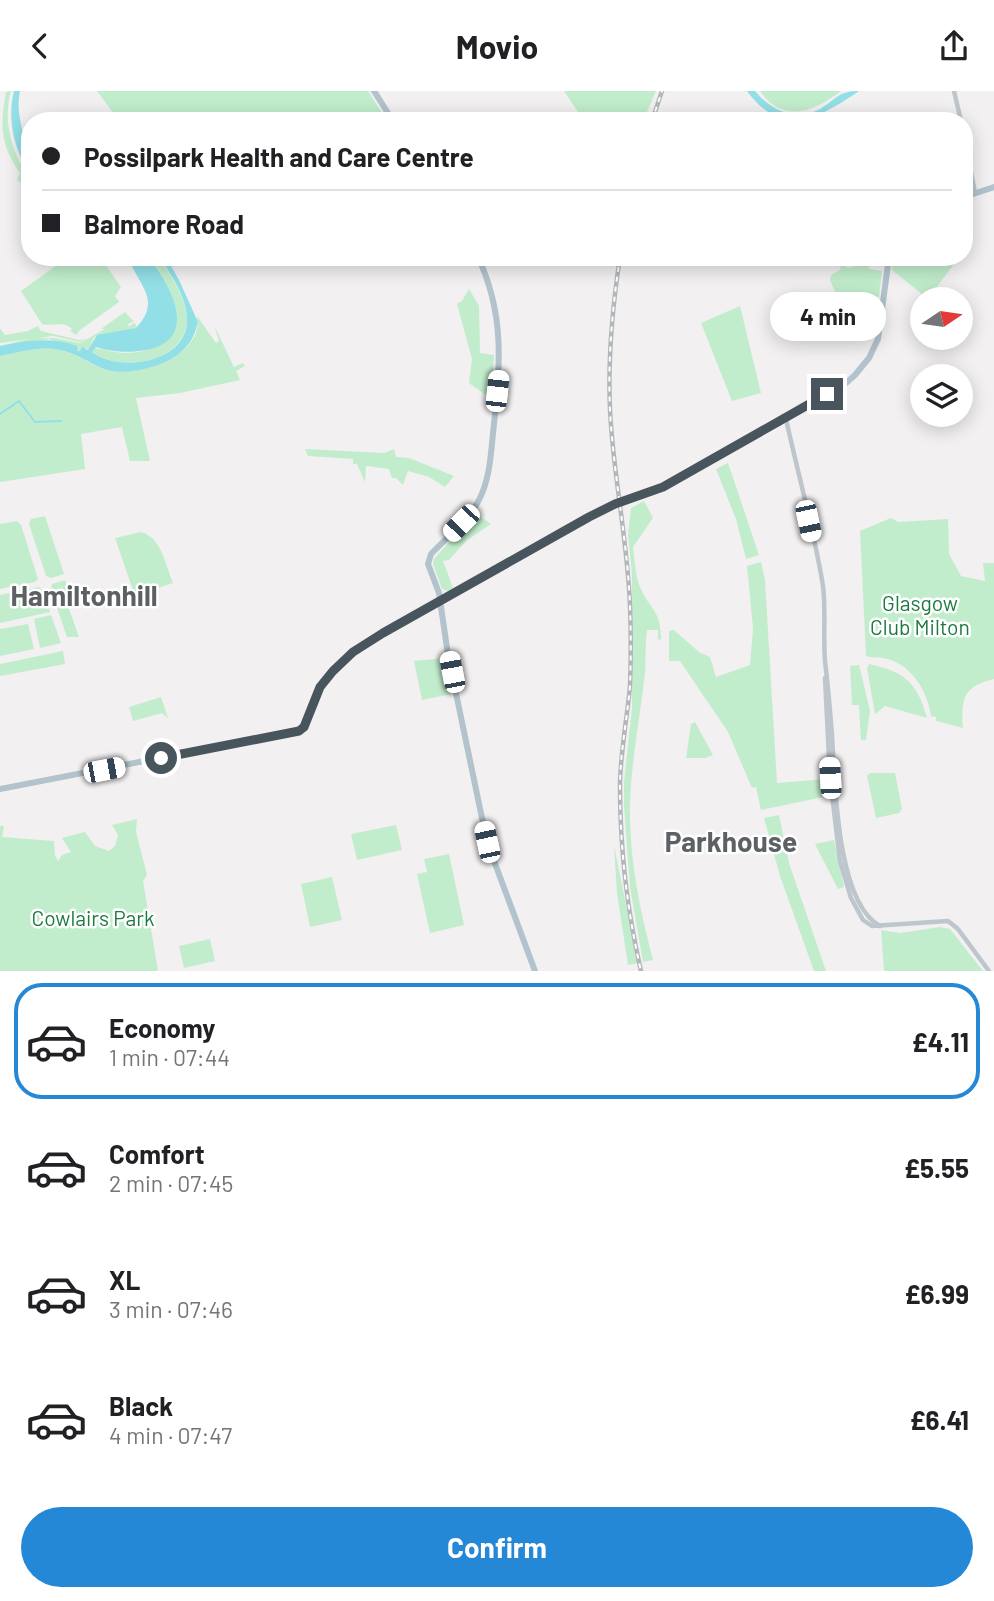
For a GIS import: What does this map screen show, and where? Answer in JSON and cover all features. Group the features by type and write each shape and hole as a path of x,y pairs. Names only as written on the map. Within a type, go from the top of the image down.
{"main road":[{"path":"374,91 387,112"},
{"path":"975,193 994,187"},
{"path":"481,266 494,300 500,342 489,472 476,505 429,559 428,565 440,600 487,842 536,971"},
{"path":"0,789 299,731 304,727 320,687 342,662 367,643 610,506 670,483 845,384 869,358 878,339 888,266"}],"street":[{"path":"954,91 959,112"},
{"path":"973,183 975,193"},
{"path":"786,419 823,588 836,800 845,865 852,887 872,921 880,926 948,921 958,929 989,971"}],"green space":[{"path":"11,91 8,119 10,137 21,165 21,182 17,180 20,173 13,163 3,134 6,92"},
{"path":"97,91 368,91 381,112 112,112"},
{"path":"564,91 656,91 647,112 578,112"},
{"path":"760,91 841,91 810,109 789,111 779,108"},
{"path":"56,266 106,266 121,287 115,296 119,302 76,335 65,325 42,324 21,291"},
{"path":"156,266 164,266 187,314 183,336 174,347 163,355 133,363 118,362 92,352 94,348 126,353 149,350 164,343 173,332 176,319 174,305"},
{"path":"841,266 869,266 869,269 882,271 879,297 837,296 830,280 831,275 840,270"},
{"path":"892,266 952,266 937,287 913,287 892,270"},
{"path":"469,289 479,306 480,353 494,355 491,407 487,407 487,396 469,383 472,359 457,304"},
{"path":"740,306 761,393 732,401 701,323"},
{"path":"125,312 134,322 127,327 135,323 137,327 94,337 89,349 82,348 80,351 50,339 0,346 27,339 0,343 0,328 5,335 28,331 38,326 41,331 79,340 86,339 80,342 53,336 39,338 54,338 80,343 105,329 101,329"},
{"path":"197,316 216,343 219,341 214,325 234,367 243,363 245,366 236,371 240,380 180,393 136,398 150,461 130,461 122,427 81,434 85,469 0,482 0,356 53,349 68,352 107,370 135,371 166,361 180,353 191,342 197,330"},
{"path":"305,449 384,453 394,449 396,457 409,458 454,476 445,487 429,477 408,471 403,485 396,478 392,478 389,469 366,466 365,482 357,464 353,464 353,459 308,456"},
{"path":"728,463 759,555 746,559 736,519 716,469"},
{"path":"644,501 653,518 633,547 635,568 640,587 657,616 661,640 658,639 658,630 647,630 645,673 631,789 633,865 653,960 643,962 630,887 624,782 632,708 632,574 628,535 631,508"},
{"path":"475,513 491,524 466,541 449,560 443,561 453,588 448,591 442,589 433,564 434,559"},
{"path":"45,516 64,574 51,578 46,576 29,524 31,519"},
{"name":"Glasgow Club Milton","path":"891,518 898,522 948,519 949,554 961,576 985,581 983,563 994,563 994,679 976,686 966,695 963,728 936,721 936,717 931,716 926,697 916,679 902,666 883,658 866,656 860,531"},
{"path":"17,521 21,525 38,579 35,582 0,589 0,524"},
{"path":"141,532 148,535 158,546 173,583 135,596 115,538"},
{"path":"761,562 765,580 777,783 827,779 828,796 761,810 756,787 752,788 728,732 680,661 669,661 669,631 674,630 699,652 710,657 716,677 750,665 753,628 747,566"},
{"path":"65,580 68,590 63,592 79,637 67,637 51,590 52,584"},
{"path":"38,587 43,590 50,612 0,623 0,595"},
{"path":"51,615 61,643 40,648 34,619"},
{"path":"28,624 34,649 0,656 0,629"},
{"path":"63,651 65,664 0,676 0,664"},
{"path":"445,658 452,694 422,700 414,661"},
{"path":"869,664 892,671 908,681 919,695 927,718 885,706 875,714 867,668"},
{"path":"859,665 870,711 866,740 861,740 859,705 852,705 850,666"},
{"path":"161,697 168,718 162,713 133,721 129,707"},
{"path":"695,722 713,755 686,758 691,724"},
{"path":"870,773 895,773 902,809 899,813 876,818 867,776"},
{"path":"779,815 789,863 826,971 814,971 780,876 764,818"},
{"name":"Cowlairs Park","path":"137,819 136,832 147,875 143,881 158,971 0,971 0,826 4,826 2,837 54,841 58,861 62,855 71,852 62,838 85,832 95,846 109,851 115,846 118,835 112,825"},
{"path":"396,825 402,850 357,860 351,834"},
{"path":"834,840 844,887 838,889 815,844"},
{"path":"614,846 638,963 628,965 617,893"},
{"path":"449,854 464,925 430,933 417,874 427,872 424,859"},
{"path":"332,877 342,920 310,927 301,884"},
{"path":"940,927 950,929 983,971 884,971 881,930 900,933"},
{"path":"210,939 215,961 184,968 179,946"}],"water":[{"path":"14,91 20,91 21,156 13,134"},
{"path":"747,91 755,91 769,104 784,112 769,112"},
{"path":"859,91 829,110 813,112 842,94"},
{"path":"156,266 175,304 175,331 168,341 158,347 132,352 96,347 92,352 118,362 133,363 163,355 175,347 183,337 187,315 182,297 165,266 171,266 198,322 191,341 176,356 158,365 136,371 116,372 61,350 33,350 0,356 0,346 38,340 68,343 77,346 78,351 82,347 88,350 97,335 136,328 148,309 148,301 132,267"}],"waterway":[{"path":"0,414 19,401 35,422 61,421"}],"railway":[{"path":"655,112 662,91"},
{"path":"619,266 612,324 609,392 627,564 631,656 621,762 620,810 625,879 641,971"}],"district":[{"name":"Hamiltonhill","path":"84,595"},
{"name":"Parkhouse","path":"731,841"}],"route":[{"path":"161,758 299,731 304,727 320,687 353,652 367,643 589,517 615,504 663,487 827,394"}]}
